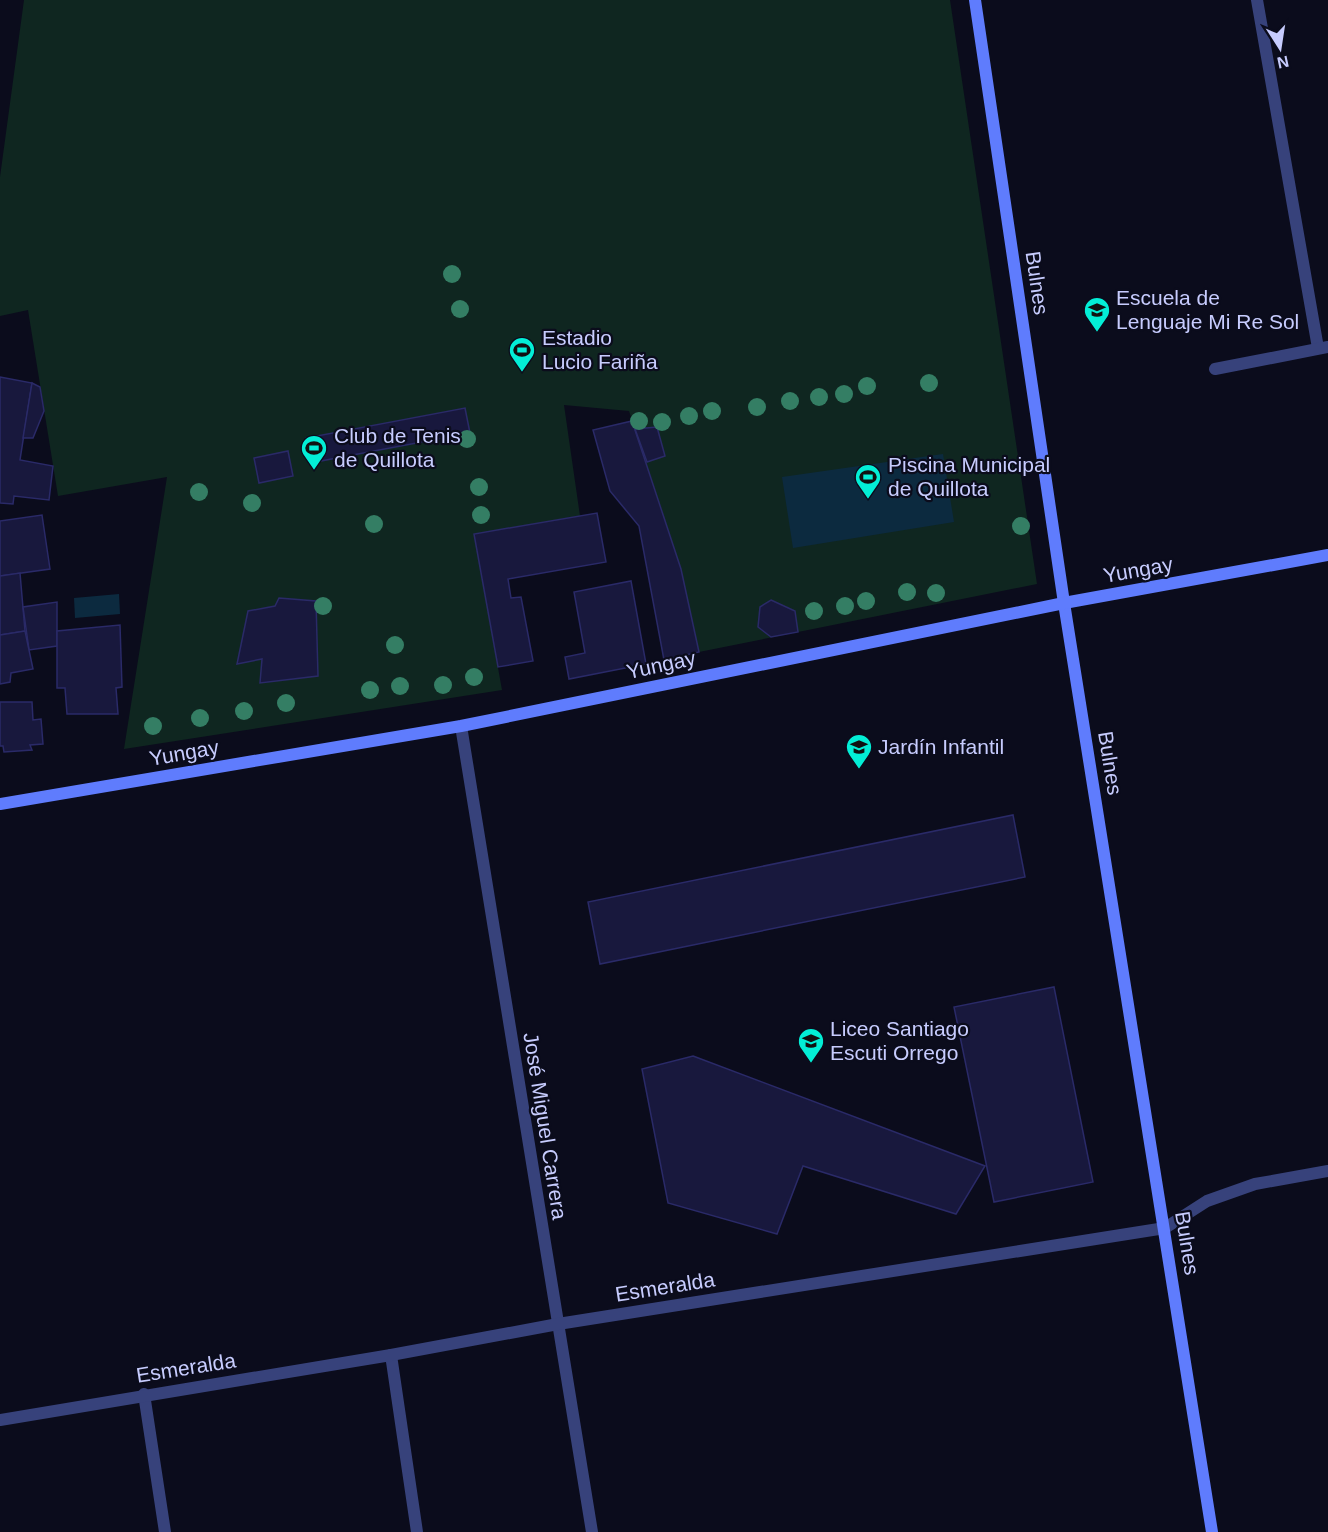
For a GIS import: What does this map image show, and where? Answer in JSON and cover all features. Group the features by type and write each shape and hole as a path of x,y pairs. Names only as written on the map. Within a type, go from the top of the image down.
{"street":[{"name":"Bulnes","path":"975,0 1064,603 1212,1532"},
{"path":"1215,369 1323,348 1257,0"},
{"name":"Yungay","path":"0,804 460,726 1064,603 1328,555"},
{"name":"José Miguel Carrera","path":"460,726 592,1532"},
{"name":"Esmeralda","path":"0,1420 558,1324 1165,1228 1207,1201 1255,1184 1328,1171"},
{"path":"391,1354 417,1532"},
{"path":"144,1394 165,1532"}],"green space":[{"name":"Estadio Lucio Fariña","path":"24,0 950,0 1037,584 699,652 681,569 629,411 564,405 580,516 474,534 502,690 124,749 167,477 58,496 28,310 0,316 0,177"}],"water":[{"name":"Piscina Municipal de Quillota","path":"943,454 954,522 793,548 782,477"},
{"path":"119,594 120,614 75,618 74,598"}],"building":[{"path":"0,377 32,383 20,460 53,466 49,500 14,496 13,504 0,503"},
{"path":"32,383 40,387 44,411 33,438 23,438"},
{"path":"465,408 470,433 310,463 306,438"},
{"path":"632,421 681,569 699,652 664,660 639,526 610,491 593,430"},
{"path":"657,427 665,456 647,462 635,429"},
{"path":"288,451 293,476 259,483 254,458"},
{"path":"597,513 606,562 508,579 511,598 521,597 533,661 498,667 474,534"},
{"path":"42,515 50,569 0,576 0,521"},
{"path":"20,573 25,631 0,635 0,576"},
{"path":"631,581 646,664 569,679 565,657 585,653 574,592"},
{"path":"279,598 316,601 318,676 260,683 262,659 237,664 248,611 275,606"},
{"path":"771,600 795,611 798,632 771,637 758,627 760,607"},
{"path":"57,602 57,646 29,650 23,607"},
{"path":"120,625 122,687 116,688 118,714 67,714 65,688 57,688 57,631"},
{"path":"25,631 33,669 11,673 10,682 0,684 0,635"},
{"path":"0,702 32,702 33,720 41,719 43,744 30,745 32,750 4,752 3,746 0,746"},
{"path":"1013,815 1025,877 600,964 588,902"},
{"path":"1054,987 1093,1182 994,1202 954,1007"},
{"path":"693,1056 985,1166 956,1214 803,1166 777,1234 668,1203 642,1069"}],"place":[{"name":"Escuela de Lenguaje Mi Re Sol","path":"1097,333"},
{"name":"Estadio Lucio Fariña","path":"522,373"},
{"name":"Club de Tenis de Quillota","path":"314,471"},
{"name":"Piscina Municipal de Quillota","path":"868,500"},
{"name":"Jardín Infantil","path":"859,770"},
{"name":"Liceo Santiago Escuti Orrego","path":"811,1064"}]}
